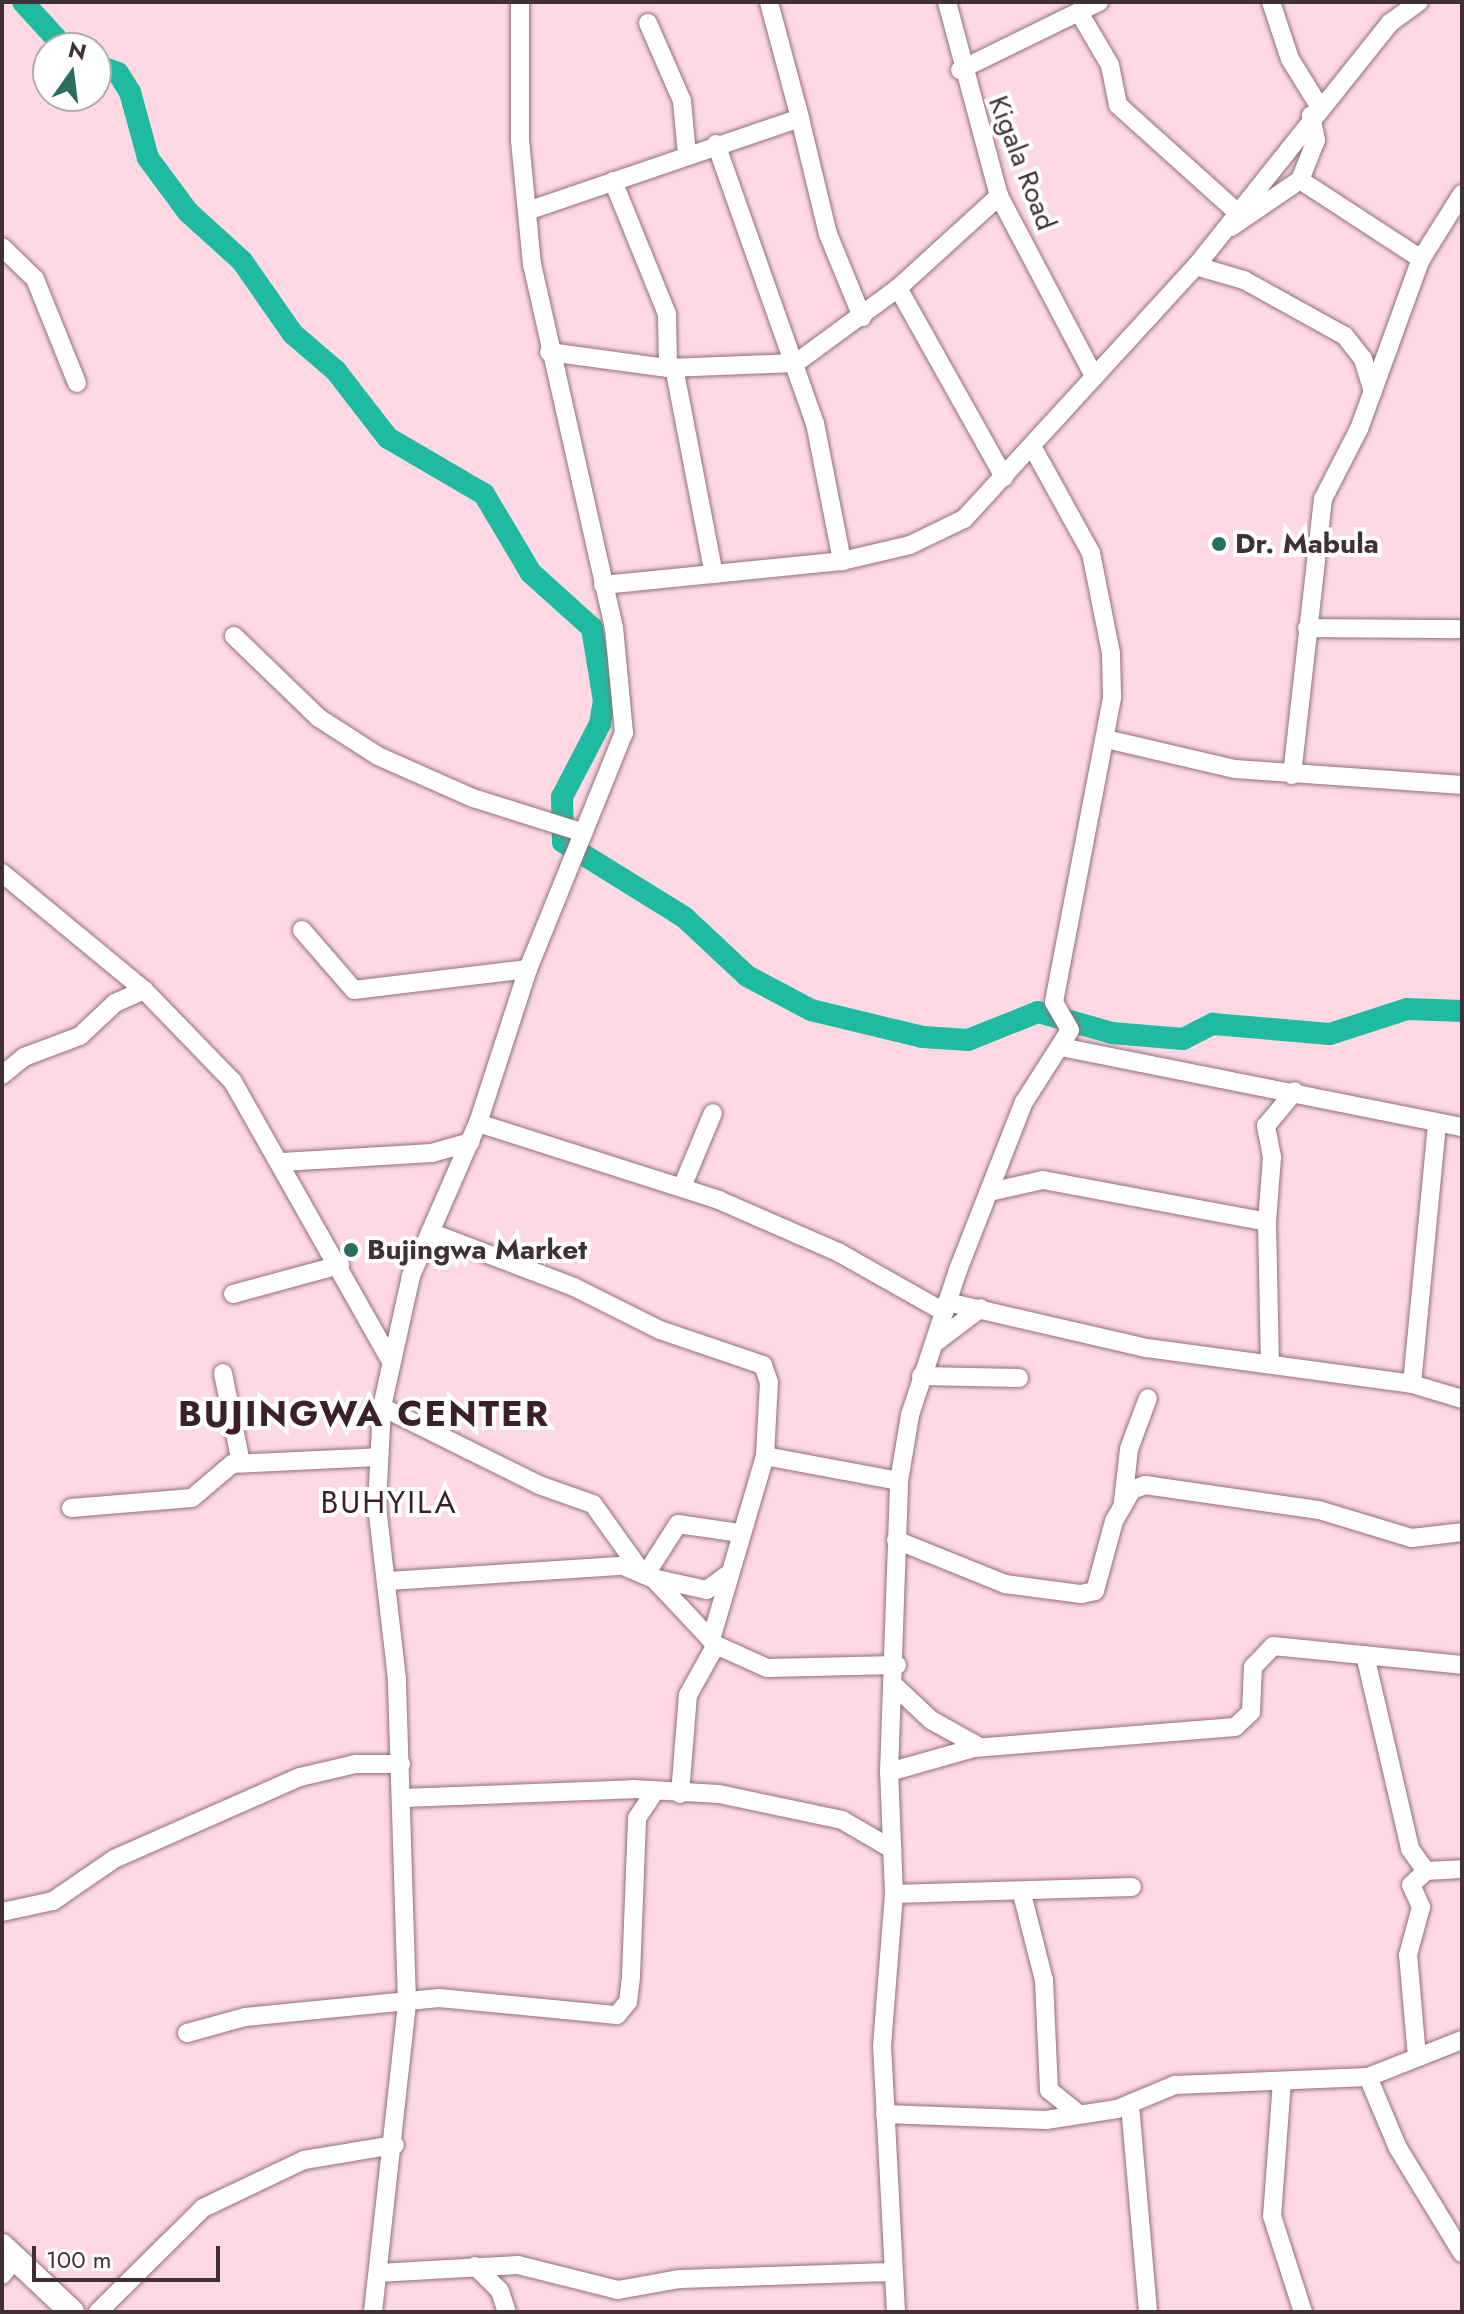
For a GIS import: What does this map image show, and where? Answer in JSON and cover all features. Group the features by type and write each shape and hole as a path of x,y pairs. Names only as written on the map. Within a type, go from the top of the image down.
{"main road":[{"path":"7,2259 72,2312"}],"street":[{"path":"373,2312 395,2145 407,2002 403,1798 378,1457 382,1407 390,1359 430,1232 478,1123 528,969 624,733 623,673 549,352 527,211 520,2"},
{"path":"769,2 828,234 862,317"},
{"path":"780,2 800,118"},
{"name":"Kigala Road","path":"947,2 960,70 999,196 1094,376"},
{"path":"960,70 1080,14 1099,2"},
{"path":"1222,232 1300,180 1316,140 1315,111 1290,59 1271,2"},
{"path":"603,585 842,561 937,534 964,519 1196,266 1315,111 1390,23 1419,2"},
{"path":"1080,14 1110,65 1118,105 1237,212"},
{"path":"648,23 682,101 687,155"},
{"path":"527,211 716,144 800,118"},
{"path":"716,144 796,363 842,561"},
{"path":"1300,180 1421,259"},
{"path":"613,181 667,314 671,368 714,574"},
{"path":"1292,775 1323,499 1373,391 1421,259 1462,194"},
{"path":"549,352 671,368 796,363 898,288 999,196"},
{"path":"2,247 35,279 77,383"},
{"path":"1196,266 1244,280 1345,336 1363,359 1373,391"},
{"path":"898,288 1004,477"},
{"path":"896,2312 885,2114 894,1894 889,1772 897,1665 899,1481 921,1376 931,1347 994,1191 1024,1102 1061,1047 1070,1021 1054,1002 1106,739 1111,653 1091,553 1032,446"},
{"path":"1307,628 1462,629"},
{"path":"234,636 319,718 378,756 473,798 584,833"},
{"path":"1106,739 1292,775 1462,785"},
{"path":"2,873 144,990 233,1082 283,1162 390,1359"},
{"path":"302,930 354,990 528,969"},
{"path":"2,1075 24,1057 80,1036 115,1003 144,990"},
{"path":"1061,1047 1295,1091 1437,1125 1462,1127"},
{"path":"1270,1363 1267,1222 1272,1157 1266,1126 1295,1091"},
{"path":"682,1187 713,1113"},
{"path":"478,1123 682,1187 838,1252 946,1307 981,1308 1147,1348 1412,1384 1462,1399"},
{"path":"1412,1384 1437,1125"},
{"path":"283,1162 432,1153 470,1142"},
{"path":"994,1191 1043,1180 1267,1222"},
{"path":"430,1232 584,1291 660,1330 753,1358 769,1382 765,1456 727,1575 714,1642 688,1695 680,1794"},
{"path":"233,1294 340,1265"},
{"path":"931,1347 981,1308"},
{"path":"223,1373 241,1463"},
{"path":"921,1376 1019,1378"},
{"path":"896,1540 1005,1584 1092,1594 1123,1502 1129,1449 1148,1398"},
{"path":"382,1407 539,1485 593,1504 647,1574 714,1642 787,1672 897,1665"},
{"path":"765,1456 899,1481"},
{"path":"71,1508 192,1498 218,1469 241,1463 378,1457"},
{"path":"1123,1502 1145,1485 1167,1485 1287,1510 1319,1510 1412,1538 1462,1532"},
{"path":"647,1574 678,1524 740,1533"},
{"path":"388,1581 603,1565 707,1590 727,1575"},
{"path":"889,1772 980,1747 1235,1727 1251,1712 1253,1667 1273,1646 1462,1665"},
{"path":"1365,1655 1410,1849 1426,1871"},
{"path":"896,1687 931,1720 980,1747"},
{"path":"2,1912 53,1901 114,1859 300,1777 355,1764 401,1764"},
{"path":"403,1798 655,1791 744,1797 842,1820 892,1849"},
{"path":"187,2033 245,2017 477,1998 582,2017 623,2012 635,1931 637,1818 655,1791"},
{"path":"1417,2057 1408,1955 1421,1907 1411,1885 1426,1871 1462,1869"},
{"path":"894,1894 1022,1894 1132,1887"},
{"path":"1022,1894 1044,1980 1049,2090 1076,2112"},
{"path":"885,2114 996,2122 1130,2105 1175,2085 1368,2077 1462,2040"},
{"path":"1368,2077 1398,2148 1462,2253"},
{"path":"1282,2081 1272,2216 1303,2312"},
{"path":"1130,2105 1148,2312"},
{"path":"98,2312 203,2208 304,2160 395,2145"},
{"path":"378,2273 518,2265 618,2290 680,2279 893,2272"},
{"path":"500,2291 518,2265"},
{"path":"475,2266 500,2291 507,2312"}],"waterway":[{"path":"23,2 50,32"},
{"path":"112,71 118,73 130,92 148,158 188,212 242,261 293,334 336,371 388,438 484,494 531,573 592,628 604,701 600,724 562,797 563,842 684,917 747,976 811,1010 923,1037 968,1040 1038,1012 1112,1033 1183,1039 1213,1024 1330,1034 1407,1009 1462,1011"}],"place":[{"name":"Dr. Mabula","path":"1219,544"},
{"name":"Bujingwa Market","path":"351,1250"}],"district":[{"name":"BUJINGWA CENTER","path":"364,1414"},
{"name":"BUHYILA","path":"389,1502"}]}
